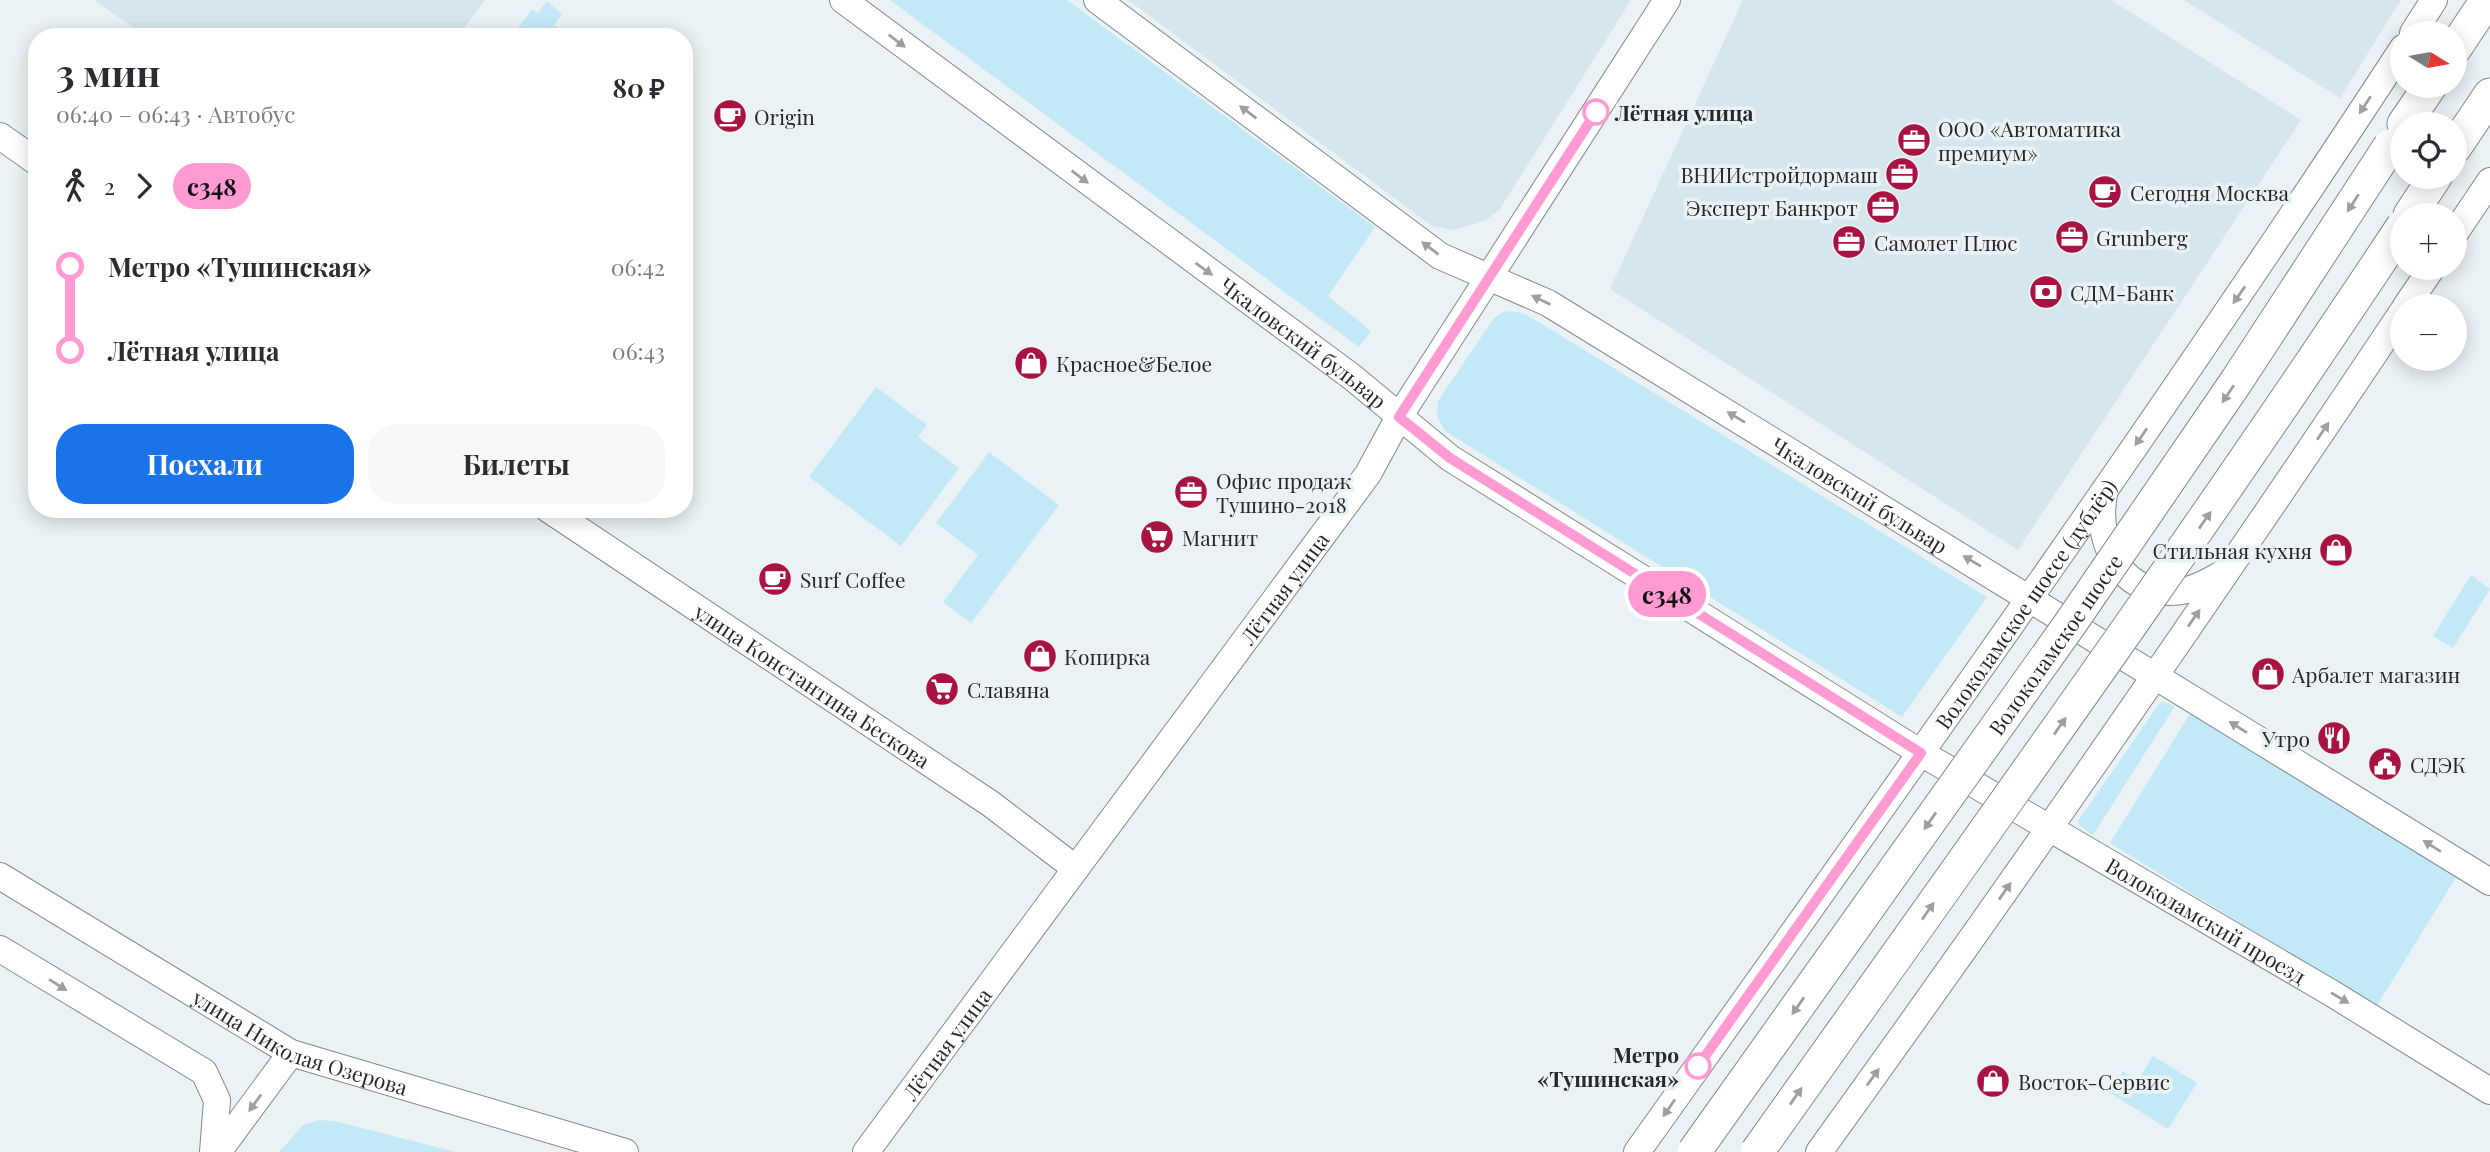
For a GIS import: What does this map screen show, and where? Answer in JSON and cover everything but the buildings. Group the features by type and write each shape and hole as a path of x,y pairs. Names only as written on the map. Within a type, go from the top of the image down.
{"main road":[{"path":"2468,28 2487,0"},
{"path":"2467,129 2490,95"},
{"name":"Волоколамское шоссе","path":"1694,1152 2070,624 2236,382 2390,146"},
{"path":"1756,1152 2279,414 2390,246"}],"street":[{"name":"Чкаловский бульвар","path":"843,0 1352,377 1450,458 1921,753"},
{"name":"Чкаловский бульвар","path":"1097,0 1440,256 1548,303 2030,597"},
{"path":"2421,21 2434,0"},
{"name":"Лётная улица","path":"866,1152 1368,474 1399,417 1492,277 1665,3"},
{"name":"Волоколамское шоссе (дублёр)","path":"1637,1152 2030,597 2280,235 2390,68"},
{"path":"0,136 28,156"},
{"path":"2467,215 2490,181"},
{"path":"1819,1152 2155,674 2390,330"},
{"path":"2105,488 2100,522 2102,534 2111,557 2128,576 2150,588 2175,592 2200,586 2225,572"},
{"name":"улица Константина Бескова","path":"562,518 1002,811 1075,868"},
{"path":"2030,597 2490,882"},
{"name":"Волоколамский проезд","path":"1921,753 2333,994 2490,1091"},
{"name":"улица Николая Озерова","path":"0,876 291,1053 625,1152"},
{"path":"0,949 204,1072 217,1100 213,1152"},
{"path":"218,1152 291,1053"}],"shaded area":[{"path":"94,0 485,0 464,28 134,28"},
{"path":"890,0 1067,0 1375,227 1328,296 1371,331 1359,347"},
{"path":"1128,0 1631,0 1500,209 1485,221 1452,230 1432,226"},
{"path":"1743,0 2111,0 2301,120 2018,550 1610,289"},
{"path":"2184,0 2401,0 2340,98"},
{"path":"547,1 562,14 554,25 558,28 518,28 532,9 538,13"},
{"path":"1505,311 1523,313 1537,321 1987,597 1902,717 1445,431 1437,416 1438,401 1494,318"},
{"path":"876,387 927,425 918,437 959,468 901,546 809,477"},
{"path":"989,452 1059,505 971,623 943,602 978,555 936,523"},
{"path":"2471,575 2490,589 2453,648 2433,636"},
{"path":"2161,701 2175,706 2093,835 2080,826 2078,821"},
{"path":"2191,712 2457,876 2376,1007 2110,843"},
{"path":"2153,1056 2197,1083 2168,1129 2110,1093 2123,1071 2138,1080"},
{"path":"319,1120 334,1121 456,1152 279,1152 303,1125"}],"bus line":[{"name":"с348","path":"1596,112 1492,277 1399,417 1450,458 1921,753 1698,1066"}],"place":[{"name":"Лётная улица","path":"1596,112"},
{"name":"Origin","path":"730,116"},
{"name":"ООО «Автоматика премиум»","path":"1914,140"},
{"name":"ВНИИстройдормаш","path":"1902,174"},
{"name":"Сегодня Москва","path":"2105,192"},
{"name":"Эксперт Банкрот","path":"1883,207"},
{"name":"Grunberg","path":"2072,237"},
{"name":"Самолет Плюс","path":"1849,242"},
{"name":"СДМ-Банк","path":"2046,292"},
{"name":"Красное&Белое","path":"1031,363"},
{"name":"Офис продаж Тушино-2018","path":"1191,492"},
{"name":"Магнит","path":"1157,537"},
{"name":"Стильная кухня","path":"2336,550"},
{"name":"Surf Coffee","path":"775,579"},
{"name":"Копирка","path":"1040,656"},
{"name":"Арбалет магазин","path":"2268,674"},
{"name":"Славяна","path":"942,689"},
{"name":"Утро","path":"2334,738"},
{"name":"СДЭК","path":"2385,764"},
{"name":"Метро «Тушинская»","path":"1698,1066"},
{"name":"Восток-Сервис","path":"1993,1081"}]}
